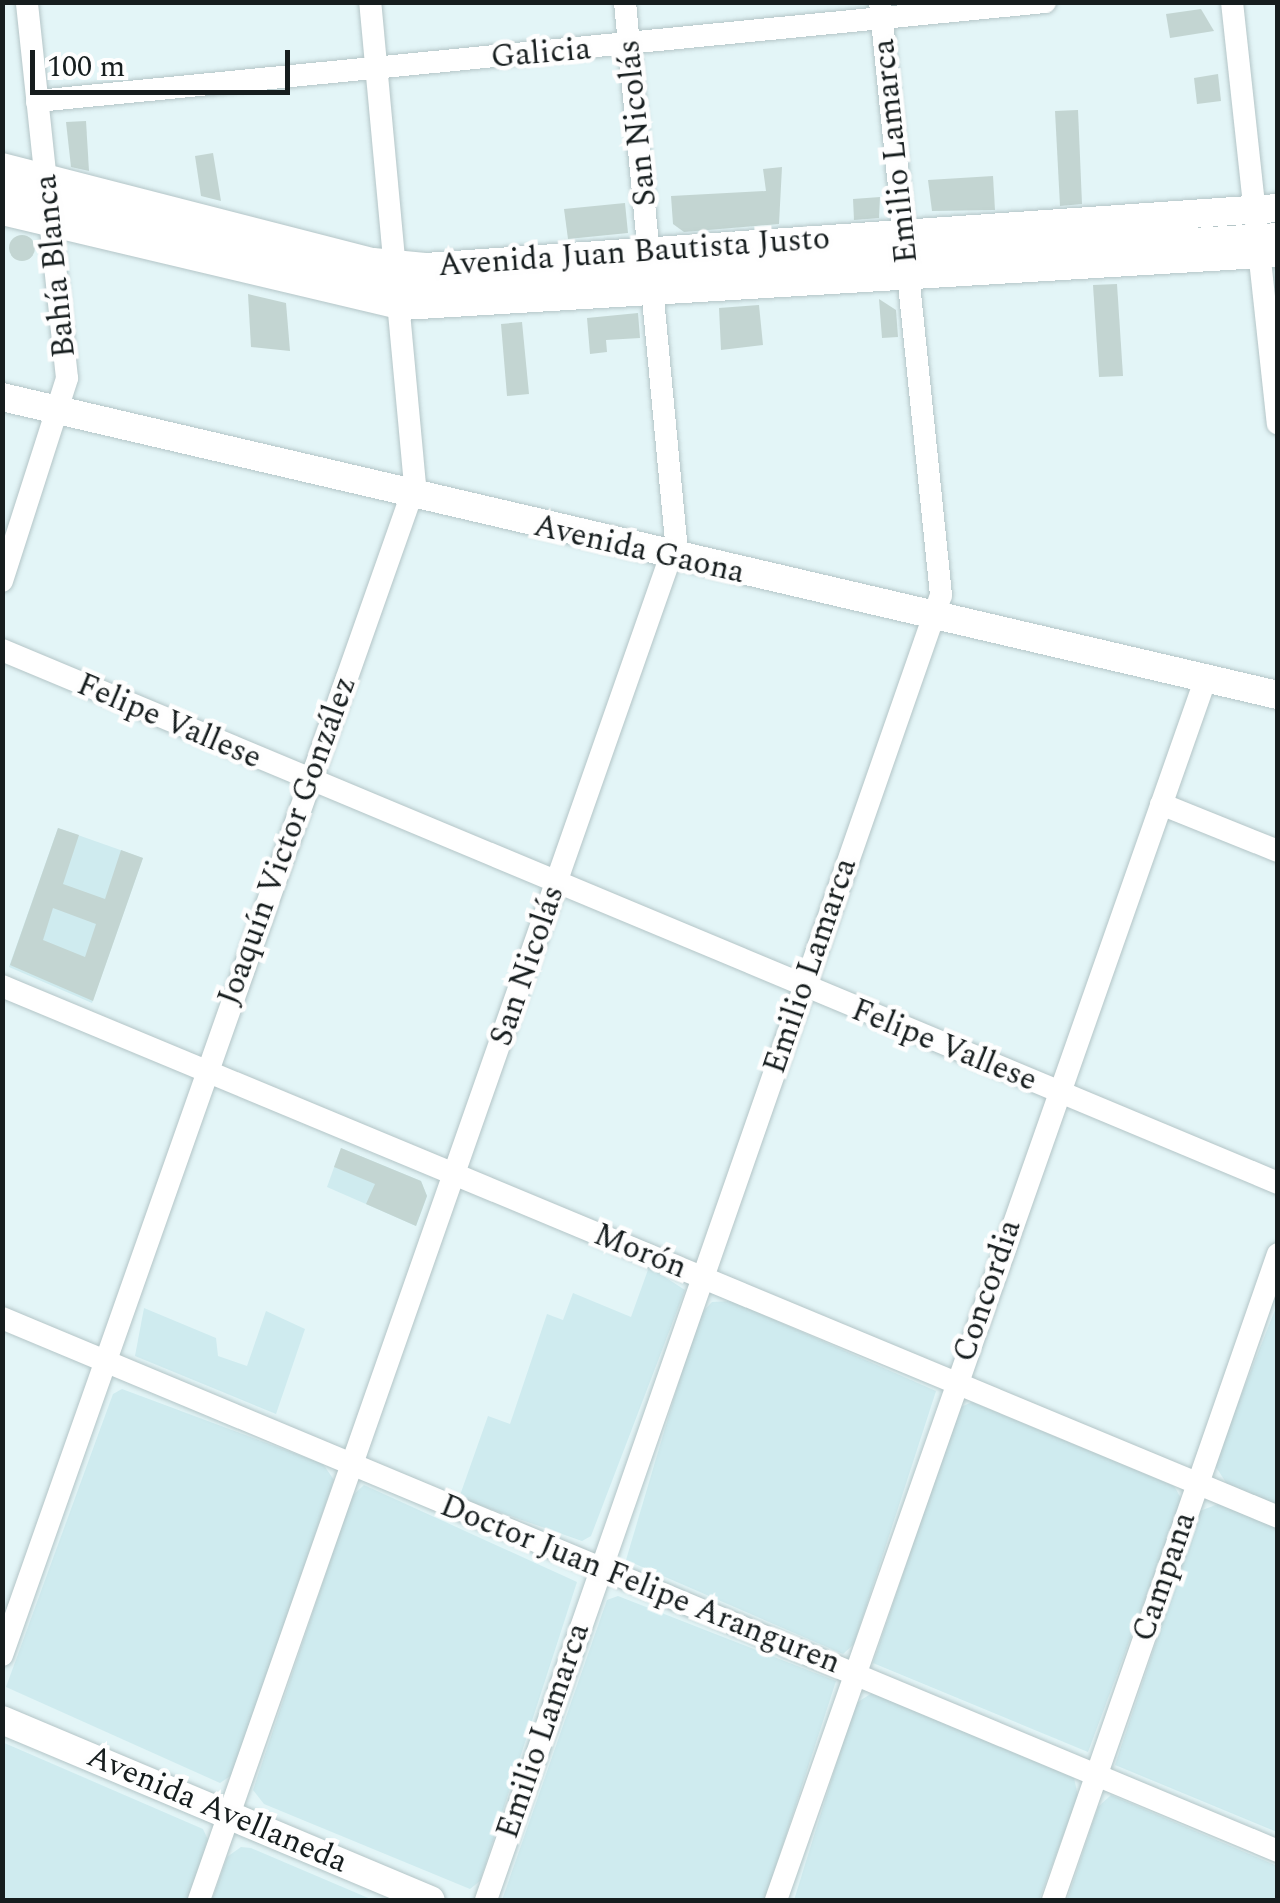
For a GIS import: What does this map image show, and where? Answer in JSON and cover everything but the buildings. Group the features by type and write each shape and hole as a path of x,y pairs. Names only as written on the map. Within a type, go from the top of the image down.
{"main road":[{"name":"Avenida Juan Bautista Justo","path":"2,167 50,201 401,286 1268,232"},
{"name":"Avenida Juan Bautista Justo","path":"2,211 50,201 401,286 1268,232"},
{"name":"Avenida Gaona","path":"2,397 934,621 1204,683 1278,695"},
{"name":"Avenida Avellaneda","path":"2,1720 431,1900"}],"street":[{"name":"Bahía Blanca","path":"2,581 67,378 28,2"},
{"name":"Joaquín Victor González","path":"2,1655 412,496 418,460 370,2"},
{"name":"San Nicolás","path":"199,1900 671,557 678,526 625,2"},
{"name":"Galicia","path":"38,102 630,47 881,12 1045,2"},
{"path":"1232,2 1268,232 1278,423"},
{"name":"Emilio Lamarca","path":"486,1900 934,621 941,581 881,12"},
{"path":"2,191 50,201"},
{"name":"Felipe Vallese","path":"2,650 556,886 1278,1184"},
{"name":"Concordia","path":"776,1900 1056,1091 1204,683"},
{"path":"1161,804 1278,851"},
{"name":"Morón","path":"2,986 1278,1517"},
{"name":"Campana","path":"1054,1900 1278,1254"},
{"name":"Doctor Juan Felipe Aranguren","path":"2,1318 1278,1851"}],"shaded area":[{"path":"58,828 143,858 92,1003 9,967"},
{"path":"341,1148 421,1181 427,1196 416,1226 327,1187"},
{"path":"649,1267 685,1290 591,1536 582,1541 459,1498 488,1416 510,1424 547,1314 563,1320 573,1293 631,1317"},
{"path":"731,1301 936,1391 854,1644 843,1654 626,1560 698,1317 712,1302"},
{"path":"1277,1305 1277,1505 1227,1484 1214,1464"},
{"path":"144,1308 216,1338 218,1356 247,1366 266,1311 305,1329 276,1414 135,1356"},
{"path":"122,1389 323,1464 334,1480 232,1775 220,1783 6,1687 113,1394"},
{"path":"972,1402 1174,1486 1182,1500 1088,1752 873,1663 959,1408"},
{"path":"364,1485 577,1582 480,1881 470,1889 264,1804 253,1790 352,1496"},
{"path":"1218,1504 1277,1528 1277,1832 1115,1765 1200,1511"},
{"path":"618,1596 836,1681 765,1900 502,1900 607,1600"},
{"path":"872,1693 1074,1778 1078,1796 1039,1900 794,1900 855,1704"},
{"path":"2,1742 203,1829 209,1842 190,1900 3,1900"},
{"path":"1111,1795 1277,1866 1277,1900 1067,1900 1098,1807"},
{"path":"241,1847 373,1900 212,1900 227,1857"}]}
